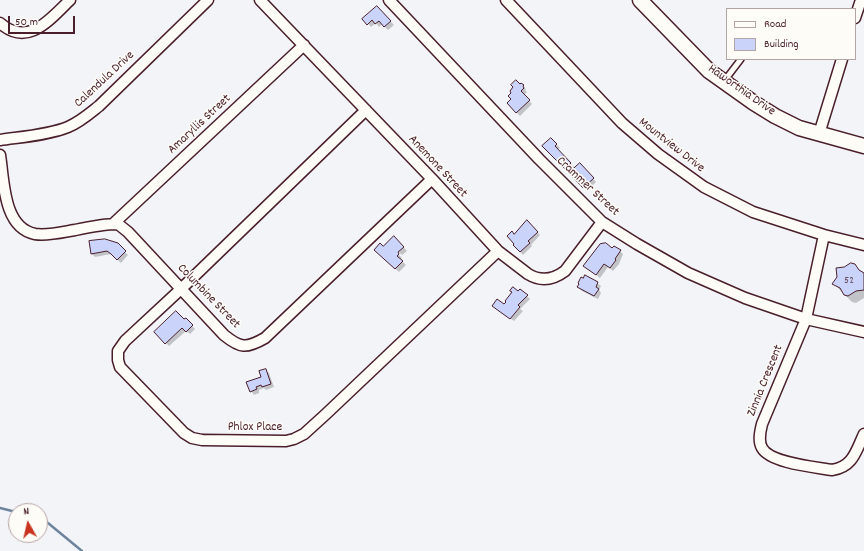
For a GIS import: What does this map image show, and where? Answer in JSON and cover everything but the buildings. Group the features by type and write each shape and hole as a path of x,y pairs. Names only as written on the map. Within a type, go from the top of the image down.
{"street":[{"path":"0,24 10,31 18,33 34,31 43,25 70,0"},
{"name":"Calendula Drive","path":"0,140 55,131 80,121 99,106 208,0"},
{"name":"Anemone Street","path":"260,0 432,179 498,251 532,277 543,280 549,279 557,277 565,271 602,222"},
{"name":"Crammer Street","path":"389,0 538,159 602,222 688,273 745,298 806,319 864,332"},
{"name":"Mountview Drive","path":"506,0 622,123 658,154 704,187 752,212 824,235 864,245"},
{"path":"856,15 861,0"},
{"name":"Haworthia Drive","path":"646,3 694,57 724,83 775,116 799,128 864,146"},
{"name":"Amaryllis Street","path":"113,224 304,45"},
{"path":"819,134 842,60"},
{"name":"Phlox Place","path":"366,110 125,341 118,351 120,367 184,433 192,438 202,440 286,441 294,439 304,434 498,251"},
{"path":"0,154 10,211 16,222 25,229 35,234 113,224"},
{"name":"Columbine Street","path":"113,224 118,224 128,232 229,339 235,343 252,346 265,338 432,179"},
{"path":"806,319 824,235"},
{"name":"Zinnia Crescent","path":"806,319 762,424 760,442 762,448 767,455 779,460 813,467 836,469 852,460 864,434"}],"lane":[{"path":"724,83 740,60"}],"waterway":[{"path":"0,508 8,510"},
{"path":"48,523 82,551"}]}
